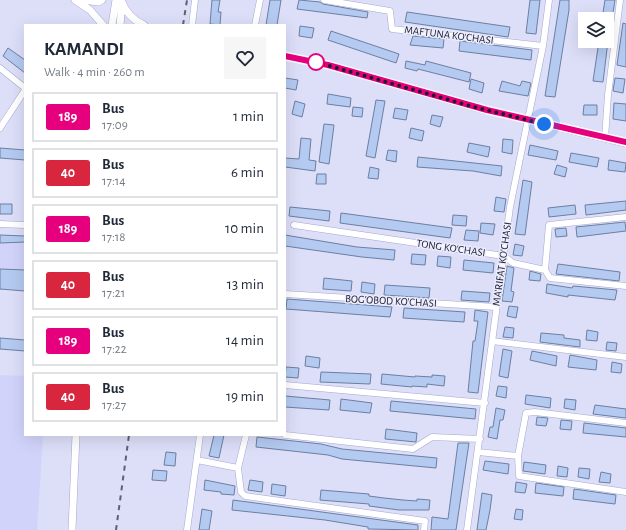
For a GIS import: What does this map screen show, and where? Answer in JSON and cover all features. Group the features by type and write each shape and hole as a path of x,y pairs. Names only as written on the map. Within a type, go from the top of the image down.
{"main road":[{"path":"75,0 90,10 102,24"},
{"path":"83,0 98,2 102,0"},
{"path":"112,24 120,1"},
{"path":"120,1 120,24"},
{"path":"120,1 126,12 137,22 142,24"},
{"path":"286,56 328,65 528,121 626,142"},
{"path":"72,530 76,436"}],"street":[{"path":"192,24 195,0"},
{"path":"255,24 260,0"},
{"name":"MAFTUNA KO'CHASI","path":"324,0 390,11 392,28 543,46"},
{"name":"MA'RIFAT KO'CHASI","path":"467,530 510,206 543,46 549,0"},
{"path":"605,138 608,95 620,0"},
{"path":"0,68 24,88"},
{"path":"0,128 24,91"},
{"path":"545,270 549,225 626,217"},
{"path":"0,224 24,225"},
{"name":"TONG KO'CHASI","path":"294,225 504,256 513,263 545,270 550,278 626,286"},
{"name":"BOG'OBOD KO'CHASI","path":"286,294 496,307"},
{"path":"492,341 626,357"},
{"path":"286,386 485,403"},
{"path":"626,423 535,412 526,414 518,456 519,476 626,492"},
{"path":"286,435 413,449 432,437 480,440"},
{"path":"187,530 200,436"},
{"path":"246,436 238,468 241,492 245,496 425,520 424,530"},
{"path":"478,452 518,456"},
{"path":"197,460 238,468"}],"shaded area":[{"path":"0,235 24,236 24,277 0,275"},
{"path":"0,375 24,376 24,436 43,436 37,530 0,530"}],"building":[{"path":"212,0 220,0 218,12 221,12 220,24 210,24"},
{"path":"270,0 281,0 277,24 266,24"},
{"path":"299,0 320,2 323,4 368,12 367,18 297,9"},
{"path":"530,0 540,0 536,34 526,33"},
{"path":"560,0 569,0 569,10 555,97 545,96"},
{"path":"605,0 615,0 613,12 603,12"},
{"path":"407,12 510,27 508,37 405,22"},
{"path":"623,23 626,24 626,67 617,65"},
{"path":"300,26 314,28 312,38 299,36"},
{"path":"331,31 399,54 396,63 328,40"},
{"path":"413,36 444,39 443,48 410,45"},
{"path":"460,41 532,50 531,60 459,51"},
{"path":"8,48 24,59 24,72 3,56"},
{"path":"598,48 607,48 603,82 593,81"},
{"path":"406,61 425,65 426,61 471,73 469,82 418,69 417,71 405,68"},
{"path":"286,78 298,80 296,90 286,88"},
{"path":"615,78 625,79 623,93 613,91"},
{"path":"471,79 484,83 482,93 469,89"},
{"path":"502,81 520,86 522,81 531,83 528,96 499,91"},
{"path":"328,94 351,98 350,107 327,104"},
{"path":"376,100 385,101 375,158 366,156"},
{"path":"295,101 305,104 302,117 292,114"},
{"path":"614,103 626,104 626,121 613,119"},
{"path":"584,105 597,105 597,115 583,115"},
{"path":"353,107 363,108 362,117 352,116"},
{"path":"395,108 408,110 406,120 393,118"},
{"path":"432,115 443,117 440,127 430,124"},
{"path":"324,124 334,125 329,164 319,162"},
{"path":"411,128 424,131 422,141 409,138"},
{"path":"301,138 311,139 309,160 316,161 315,171 286,167 286,158 299,159"},
{"path":"503,139 513,140 512,154 502,152"},
{"path":"469,143 490,147 488,157 467,152"},
{"path":"530,145 558,151 556,160 528,155"},
{"path":"0,148 24,150 24,160 0,158"},
{"path":"388,150 397,151 396,162 386,160"},
{"path":"571,153 599,158 597,167 569,162"},
{"path":"418,157 502,166 501,176 473,171 417,167"},
{"path":"609,160 626,163 625,172 608,170"},
{"path":"557,165 567,168 565,177 554,174"},
{"path":"370,167 379,169 378,179 368,178"},
{"path":"317,174 326,174 326,184 316,184"},
{"path":"523,180 532,182 525,235 515,234"},
{"path":"496,197 506,199 504,212 494,211"},
{"path":"626,201 626,210 586,215 585,205"},
{"path":"0,204 12,204 12,214 0,214"},
{"path":"575,205 576,214 549,217 548,208"},
{"path":"290,207 330,211 329,221 289,216"},
{"path":"341,213 452,228 450,238 340,223"},
{"path":"453,215 467,216 466,226 452,225"},
{"path":"625,222 626,231 577,237 576,227"},
{"path":"481,223 495,224 493,235 480,233"},
{"path":"566,228 567,236 556,237 555,229"},
{"path":"466,230 479,231 478,241 464,240"},
{"path":"0,235 24,236 24,242 0,243"},
{"path":"286,235 357,247 395,250 394,260 286,246"},
{"path":"515,244 524,246 522,256 513,255"},
{"path":"412,254 426,255 425,265 411,264"},
{"path":"438,256 451,257 450,268 437,266"},
{"path":"464,260 494,263 493,273 463,270"},
{"path":"558,264 620,272 619,281 556,274"},
{"path":"507,266 514,268 511,291 514,292 512,302 502,301"},
{"path":"0,269 24,270 24,291 0,289"},
{"path":"530,271 541,274 540,281 529,280"},
{"path":"324,278 352,281 351,291 323,289"},
{"path":"362,282 375,284 374,294 361,292"},
{"path":"547,284 572,288 573,286 617,290 615,300 568,295 568,297 546,293"},
{"path":"385,285 430,288 429,298 384,295"},
{"path":"462,291 490,293 489,302 461,300"},
{"path":"287,299 392,307 390,317 286,309"},
{"path":"509,306 518,307 516,318 507,316"},
{"path":"404,308 465,312 464,322 403,318"},
{"path":"475,310 488,312 478,393 468,392 473,341 475,341 478,321 474,321"},
{"path":"505,327 514,328 513,338 503,337"},
{"path":"587,330 598,332 597,341 586,340"},
{"path":"541,333 564,335 564,338 580,340 580,347 540,342"},
{"path":"0,338 24,340 24,351 0,349"},
{"path":"607,342 617,343 616,351 606,350"},
{"path":"503,349 512,351 508,378 499,376"},
{"path":"532,351 557,356 556,366 530,360"},
{"path":"570,355 597,360 596,370 568,367"},
{"path":"306,356 320,358 319,368 305,366"},
{"path":"612,362 622,364 621,373 611,372"},
{"path":"286,367 299,368 298,378 286,377"},
{"path":"321,372 371,374 370,384 320,382"},
{"path":"382,374 415,377 432,377 432,375 445,376 444,386 427,384 427,387 412,387 381,384"},
{"path":"498,386 507,387 506,398 496,396"},
{"path":"526,395 551,398 550,408 525,404"},
{"path":"286,396 330,400 329,410 286,407"},
{"path":"341,399 372,403 370,413 340,410"},
{"path":"565,399 576,400 575,410 564,408"},
{"path":"391,401 476,409 475,419 390,411"},
{"path":"595,405 626,409 626,418 593,414"},
{"path":"496,408 505,410 503,420 500,420 497,439 488,437 490,427 493,427"},
{"path":"537,417 548,418 546,426 536,425"},
{"path":"561,420 572,421 571,430 560,429"},
{"path":"584,423 626,428 626,437 583,433"},
{"path":"386,429 417,433 416,442 385,439"},
{"path":"214,436 224,436 219,458 209,456"},
{"path":"257,437 321,444 342,449 437,458 436,468 342,459 328,455 256,447"},
{"path":"458,443 469,443 456,530 431,530 432,517 448,519"},
{"path":"166,452 176,453 175,466 164,465"},
{"path":"485,461 509,464 508,474 483,470"},
{"path":"524,462 546,465 545,474 523,471"},
{"path":"558,466 568,468 567,477 557,476"},
{"path":"579,468 590,469 589,479 578,477"},
{"path":"153,470 167,471 166,481 152,480"},
{"path":"601,472 611,474 610,483 599,482"},
{"path":"205,480 235,486 234,495 204,490"},
{"path":"250,480 263,482 262,492 248,490"},
{"path":"516,482 527,484 525,493 515,492"},
{"path":"536,483 564,487 563,496 535,493"},
{"path":"272,484 286,486 285,496 271,494"},
{"path":"574,489 616,495 615,504 573,499"},
{"path":"321,490 369,494 369,496 403,500 430,500 429,510 399,510 369,506 369,504 320,500"},
{"path":"482,493 492,495 490,510 486,530 477,530"},
{"path":"233,500 418,525 418,530 368,529 368,527 325,520 232,510"},
{"path":"202,509 212,511 209,530 199,530"},
{"path":"516,509 523,510 522,520 514,519"}],"railway":[{"path":"183,24 187,0"},
{"path":"116,530 129,436"}],"bus line":[{"name":"189","path":"286,56 328,65 528,121 626,142"}],"route":[{"path":"316,62 391,82 474,107 544,124"}]}
